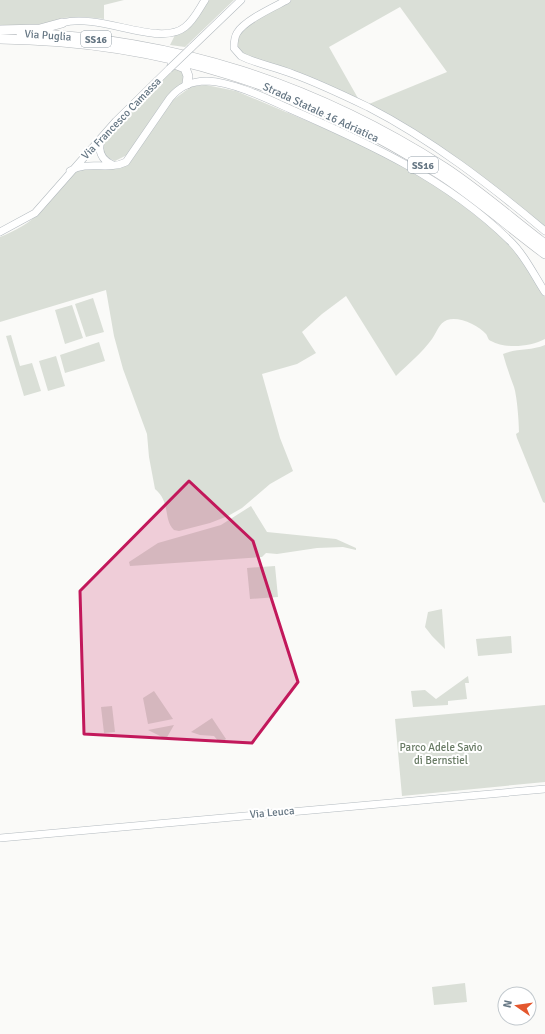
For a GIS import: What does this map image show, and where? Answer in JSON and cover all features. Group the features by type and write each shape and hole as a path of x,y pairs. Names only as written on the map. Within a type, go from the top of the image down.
{"highway":[{"path":"0,32 40,29 62,23"},
{"name":"Via Puglia","path":"0,32 84,37 136,44 189,55"},
{"name":"Via Puglia","path":"0,39 45,40 189,55"},
{"path":"124,49 127,52 182,66 188,76 187,84"},
{"name":"Strada Statale 16 Adriatica","path":"189,55 249,72 292,88 368,124 445,168 545,244"},
{"name":"Strada Statale 16 Adriatica","path":"189,55 266,86 365,130 440,175 545,254"}],"street":[{"path":"62,23 74,21 93,21 147,32 169,34 185,27 205,0"},
{"name":"Via Francesco Camassa","path":"0,232 35,213 104,133 169,69 189,55 241,0"},
{"path":"285,1 247,24 237,32 234,38 234,48 241,56 322,86 369,108 402,126 439,150 486,184 545,231"},
{"path":"88,152 89,158 117,165 130,160 170,98 187,84 205,81 219,83 260,96 369,145 431,178 459,198 510,240 545,292"},
{"path":"104,133 99,145 104,162"},
{"path":"70,171 87,165 104,162"},
{"name":"Via Leuca","path":"0,838 545,789"}],"highlighted area":[{"path":"189,481 253,541 298,682 252,743 84,734 80,591"}],"green space":[{"path":"0,0 124,0 104,5 104,19 85,17 62,18 45,26 0,26"},
{"path":"208,0 234,0 185,47 170,45 175,35"},
{"path":"290,0 545,0 545,228 369,104 447,72 400,7 329,47 359,100 243,55 236,44 237,37 248,25"},
{"path":"176,67 183,71 184,82 164,100 127,155 115,161 106,157 102,149 106,136"},
{"path":"206,85 236,91 319,126 375,151 444,190 504,238 514,249 545,297 545,339 532,344 518,346 497,344 490,341 483,331 468,322 457,319 447,320 440,325 424,349 396,376 346,296 322,314 302,332 316,353 297,364 262,374 280,438 293,471 270,484 242,508 228,516 210,523 179,531 174,530 171,526 163,499 155,489 149,457 147,434 123,369 114,336 106,290 0,322 0,237 17,229 37,215 66,181 81,169 115,168 129,164 173,100 192,86"},
{"path":"93,298 104,332 86,337 75,304"},
{"path":"72,305 83,338 65,344 55,310"},
{"path":"11,335 20,366 32,363 41,391 24,396 6,336"},
{"path":"99,342 105,361 65,373 60,355"},
{"path":"545,345 545,503 543,502 517,438 516,434 519,432 519,428 516,396 503,354"},
{"path":"56,356 65,386 48,391 39,361"},
{"path":"251,506 267,532 336,539 356,548 356,550 343,547 317,548 277,554 266,553 262,557 130,566 129,562 158,543 221,525"},
{"path":"275,566 278,597 250,599 247,568"},
{"path":"442,609 445,649 425,627 428,612"},
{"path":"511,636 512,653 478,656 476,639"},
{"path":"468,676 469,683 465,683 467,699 448,701 448,705 413,707 411,691 425,690 436,699"},
{"path":"154,691 173,719 148,724 143,698"},
{"name":"Parco Adele Savio di Bernstiel","path":"545,705 545,782 402,796 395,719"},
{"path":"112,706 115,732 104,733 101,707"},
{"path":"212,718 226,739 220,743 214,736 200,735 191,732"},
{"path":"174,725 166,739 148,730"},
{"path":"465,983 467,1002 434,1005 432,987"}]}
